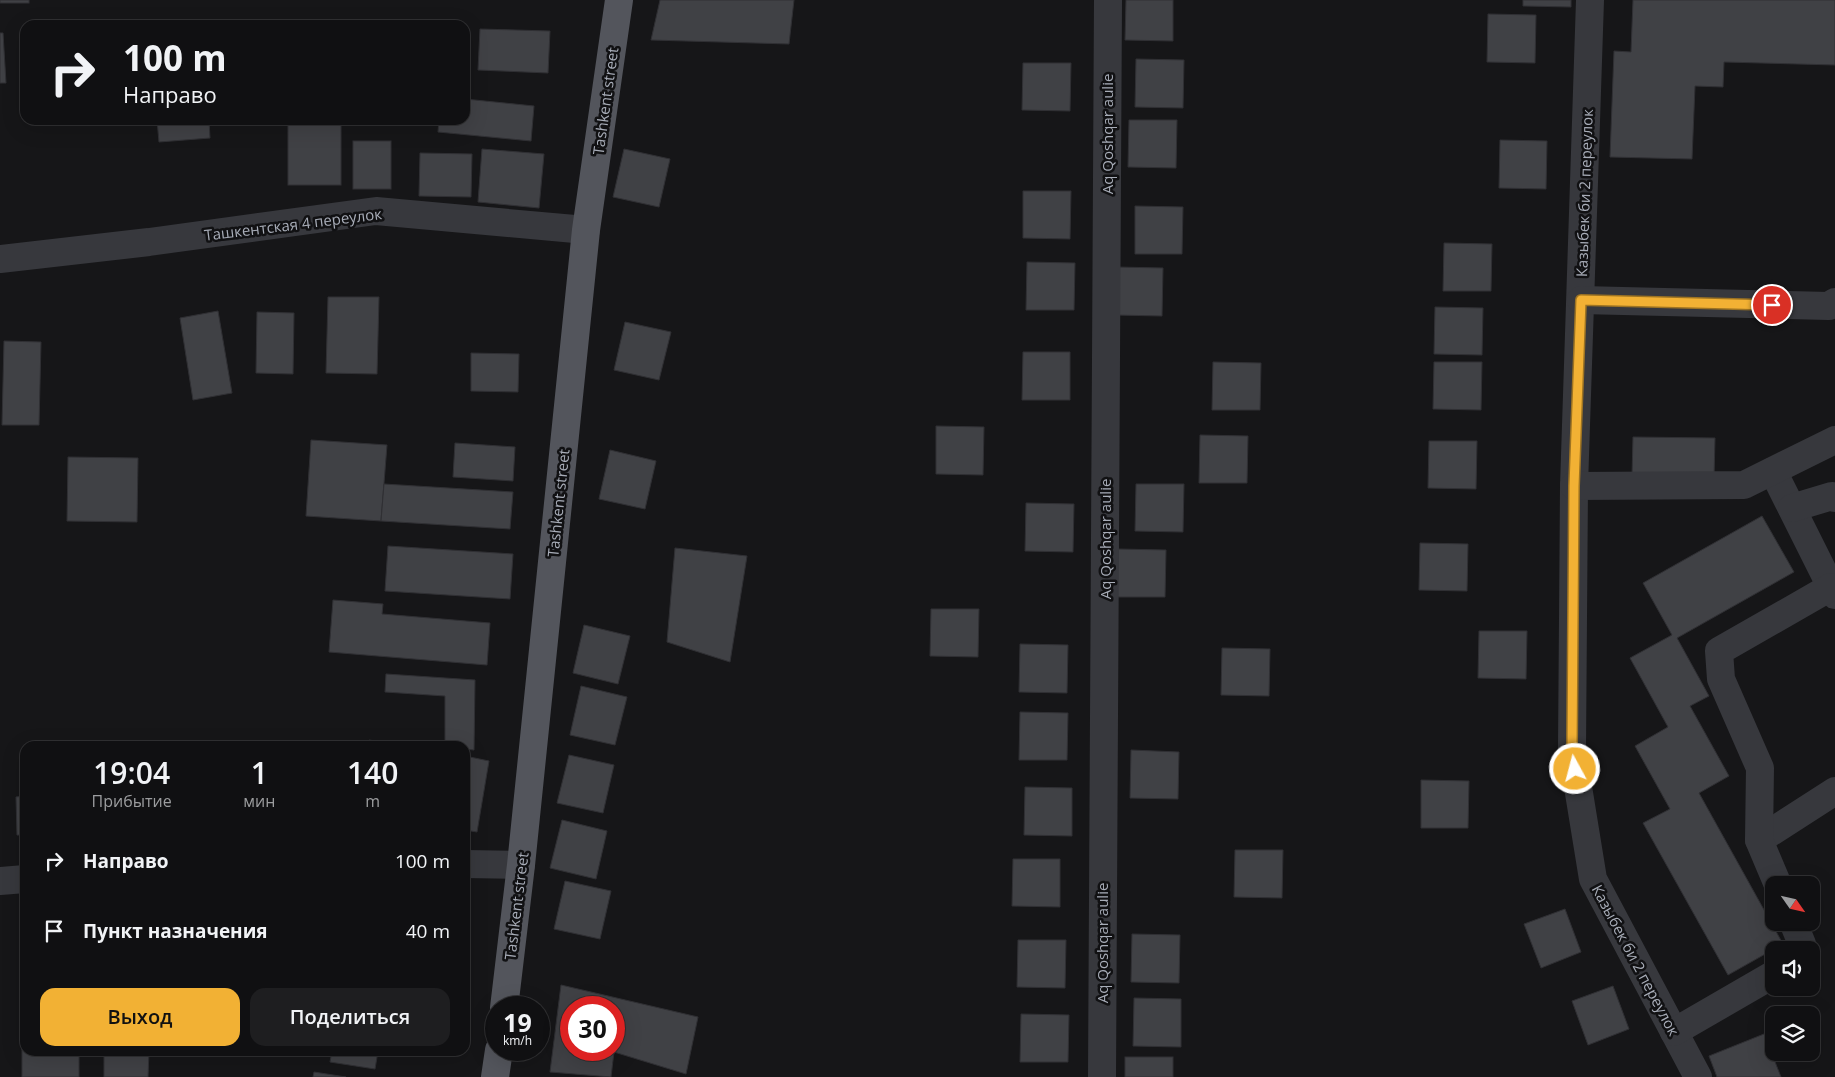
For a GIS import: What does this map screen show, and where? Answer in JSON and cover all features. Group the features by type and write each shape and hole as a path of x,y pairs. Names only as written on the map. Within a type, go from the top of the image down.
{"main road":[{"name":"Tashkent street","path":"505,996 521,865 586,230 620,0"},
{"path":"495,1077 497,1061"}],"street":[{"name":"Aq Qoshqar aulie","path":"1102,1077 1108,0"},
{"name":"Казыбек би 2 переулок","path":"1590,0 1574,486 1572,750 1593,879 1698,1077"},
{"name":"Ташкентская 4 переулок","path":"0,259 149,242 376,211 586,230"},
{"path":"1581,300 1829,306 1835,302"},
{"path":"1574,486 1744,485 1835,440"},
{"path":"1773,471 1833,591 1719,651 1721,679 1760,768 1759,840 1774,876"},
{"path":"1792,508 1832,496 1835,498"},
{"path":"1759,840 1835,791"},
{"path":"470,864 521,865"},
{"path":"0,881 20,879"},
{"path":"1674,1032 1765,979"}],"building":[{"path":"0,0 29,0 29,3 0,3"},
{"path":"660,0 794,0 789,44 651,40"},
{"path":"1126,0 1173,0 1173,41 1125,40"},
{"path":"1523,0 1571,0 1571,7 1523,6"},
{"path":"1633,0 1835,0 1835,65 1724,62 1723,87 1695,86 1692,159 1610,157 1614,51 1631,52"},
{"path":"1488,14 1536,15 1535,63 1487,62"},
{"path":"480,29 550,31 548,73 478,70"},
{"path":"0,33 3,33 6,83 0,83"},
{"path":"1136,59 1184,60 1183,108 1135,107"},
{"path":"1023,63 1071,63 1070,111 1022,110"},
{"path":"470,100 534,106 531,141 438,132 439,125 470,125"},
{"path":"1129,120 1177,120 1176,168 1128,167"},
{"path":"157,125 209,125 210,138 159,142"},
{"path":"288,125 341,125 341,185 288,185"},
{"path":"1500,140 1547,141 1546,189 1499,188"},
{"path":"353,141 391,141 391,189 353,189"},
{"path":"482,149 544,154 539,208 478,202"},
{"path":"624,149 670,159 659,207 613,197"},
{"path":"420,153 472,154 471,197 419,196"},
{"path":"1023,191 1071,191 1070,239 1023,238"},
{"path":"1135,206 1183,207 1182,254 1135,254"},
{"path":"1444,243 1492,244 1491,291 1443,291"},
{"path":"1027,262 1075,263 1074,310 1026,310"},
{"path":"1116,267 1163,268 1162,316 1115,315"},
{"path":"328,297 379,297 377,374 326,373"},
{"path":"1435,307 1483,308 1482,355 1434,354"},
{"path":"218,311 232,393 193,400 180,318"},
{"path":"257,312 294,313 293,374 256,373"},
{"path":"625,322 671,332 659,380 614,370"},
{"path":"4,341 41,342 39,425 2,425"},
{"path":"1023,352 1070,352 1070,400 1022,400"},
{"path":"471,353 519,354 518,392 471,391"},
{"path":"1213,362 1261,363 1260,410 1212,410"},
{"path":"1434,362 1482,362 1481,410 1433,409"},
{"path":"936,426 984,427 983,475 936,474"},
{"path":"1200,435 1248,436 1247,483 1199,483"},
{"path":"1633,437 1715,438 1714,477 1632,476"},
{"path":"311,440 387,445 381,521 306,516"},
{"path":"1429,441 1477,441 1476,489 1428,488"},
{"path":"455,443 515,447 513,481 453,477"},
{"path":"610,450 656,461 645,509 599,499"},
{"path":"68,457 138,458 137,522 67,521"},
{"path":"384,484 513,492 510,529 381,521"},
{"path":"1136,484 1184,484 1183,532 1135,531"},
{"path":"1026,503 1074,504 1073,552 1025,551"},
{"path":"1762,516 1794,572 1677,638 1709,696 1690,706 1729,776 1699,793 1765,912 1765,931 1776,931 1781,941 1765,941 1765,954 1728,975 1643,823 1670,809 1635,746 1668,727 1630,658 1672,635 1643,583"},
{"path":"1420,543 1468,544 1467,591 1419,590"},
{"path":"388,546 513,554 510,599 385,591"},
{"path":"675,548 747,556 730,662 667,642"},
{"path":"1118,549 1166,550 1165,597 1117,597"},
{"path":"333,600 383,604 382,614 490,623 487,665 329,652"},
{"path":"931,609 979,609 978,657 930,656"},
{"path":"584,625 630,636 618,684 573,673"},
{"path":"1479,631 1527,631 1526,679 1478,678"},
{"path":"1020,644 1068,645 1067,693 1019,692"},
{"path":"1222,648 1270,649 1269,696 1221,695"},
{"path":"386,674 475,680 474,750 470,750 470,741 445,741 445,696 385,692"},
{"path":"581,686 627,697 615,745 570,735"},
{"path":"1020,712 1068,713 1067,760 1019,760"},
{"path":"1131,750 1179,752 1178,799 1130,798"},
{"path":"569,755 614,765 603,813 557,803"},
{"path":"470,757 489,761 477,832 470,831"},
{"path":"1421,780 1469,781 1468,828 1421,828"},
{"path":"1025,787 1072,788 1072,836 1024,835"},
{"path":"16,797 20,797 20,835 17,835"},
{"path":"562,820 607,831 596,879 550,868"},
{"path":"1235,850 1283,850 1282,898 1234,897"},
{"path":"1013,859 1060,859 1060,907 1012,906"},
{"path":"565,881 611,891 600,939 554,929"},
{"path":"1565,909 1581,952 1541,968 1524,924"},
{"path":"1132,934 1180,935 1179,983 1131,982"},
{"path":"1018,940 1066,940 1065,988 1017,987"},
{"path":"561,985 608,996 560,996 560,1061 613,1061 611,1077 550,1072"},
{"path":"1613,986 1629,1029 1588,1045 1572,1001"},
{"path":"1134,998 1181,999 1181,1047 1133,1046"},
{"path":"625,1000 698,1017 686,1074 625,1055"},
{"path":"1021,1014 1069,1015 1068,1062 1020,1062"},
{"path":"1764,1034 1765,1061 1775,1061 1781,1077 1717,1077 1709,1056"},
{"path":"22,1056 79,1056 79,1077 22,1077"},
{"path":"104,1056 149,1056 148,1077 104,1077"},
{"path":"331,1056 377,1056 375,1069 330,1062"},
{"path":"1125,1057 1173,1057 1173,1077 1125,1077"},
{"path":"314,1072 346,1077 313,1077"}],"route":[{"path":"1575,769 1572,750 1574,486 1581,300 1772,305"}]}
